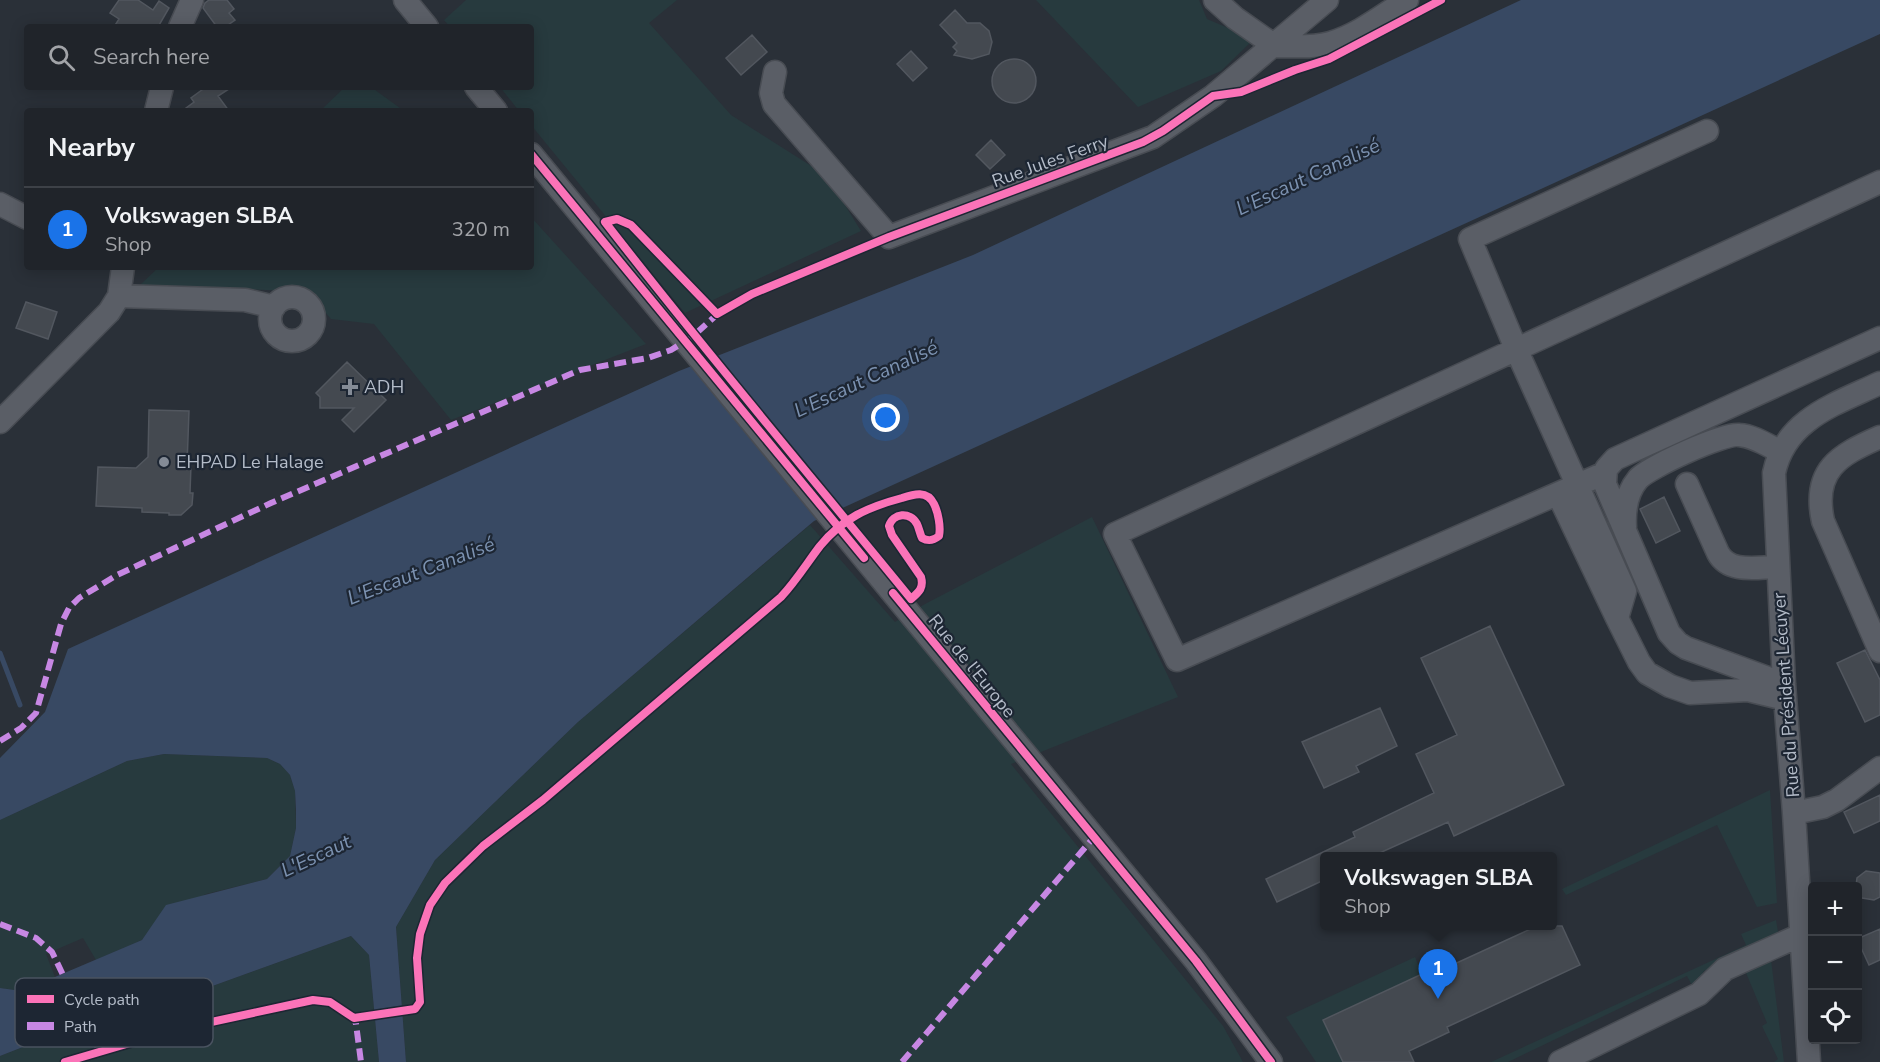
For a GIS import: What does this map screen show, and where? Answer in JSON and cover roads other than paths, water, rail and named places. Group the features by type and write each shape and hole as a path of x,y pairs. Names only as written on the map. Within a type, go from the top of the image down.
{"street":[{"path":"181,24 192,0"},
{"path":"405,0 425,24"},
{"path":"1215,0 1235,18 1275,46 1306,47 1337,40 1353,33 1407,0"},
{"name":"Rue Jules Ferry","path":"775,72 771,93 774,104 889,237 1143,142 1213,96 1327,0"},
{"path":"157,108 161,90"},
{"path":"478,90 494,108"},
{"path":"1707,131 1470,239 1517,351 1567,489 1625,591 1617,618 1642,668 1652,677 1682,691 1698,693 1748,690 1784,692"},
{"name":"Rue de l'Europe","path":"534,158 1196,961 1271,1062"},
{"path":"1605,473 1177,660 1114,534 1517,351 1880,182"},
{"path":"0,204 24,216"},
{"path":"0,422 109,312 119,296 123,270"},
{"path":"119,296 245,300 274,307"},
{"path":"1784,692 1677,643 1670,633 1605,484 1605,473 1607,466 1615,459 1880,338"},
{"name":"Rue du Président Lécuyer","path":"1809,1062 1794,813 1784,692 1773,480 1775,466 1793,433 1813,415 1880,383"},
{"path":"1625,531 1625,515 1629,497 1637,481 1649,470 1729,435 1750,436 1781,452"},
{"path":"1879,649 1822,521 1820,503 1826,477 1836,462 1851,450 1880,437"},
{"path":"1687,484 1724,562 1742,568 1777,567"},
{"path":"1794,813 1823,807 1837,800 1880,768"},
{"path":"1560,1062 1699,994 1725,969 1801,935"}],"water":[{"path":"1521,0 1880,0 1880,34 814,521 578,722 435,860 396,927 406,1062 379,1062 369,955 351,936 213,986 213,978 53,978 142,940 166,905 267,879 290,856 296,828 295,791 290,775 280,764 267,758 164,754 127,761 0,820 0,758 45,712 68,649 679,371 973,255"},
{"path":"0,988 15,990 15,1047 23,1047 0,1056"}],"waterway":[{"path":"0,653 20,705"}],"place":[{"name":"ADH","path":"350,387"},
{"name":"EHPAD Le Halage","path":"164,462"},
{"name":"Volkswagen SLBA","path":"1438,999"}],"water label":[{"name":"L'Escaut Canalisé","path":"1308,177"},
{"name":"L'Escaut Canalisé","path":"866,379"},
{"name":"L'Escaut Canalisé","path":"421,571"},
{"name":"L'Escaut","path":"316,856"}]}
